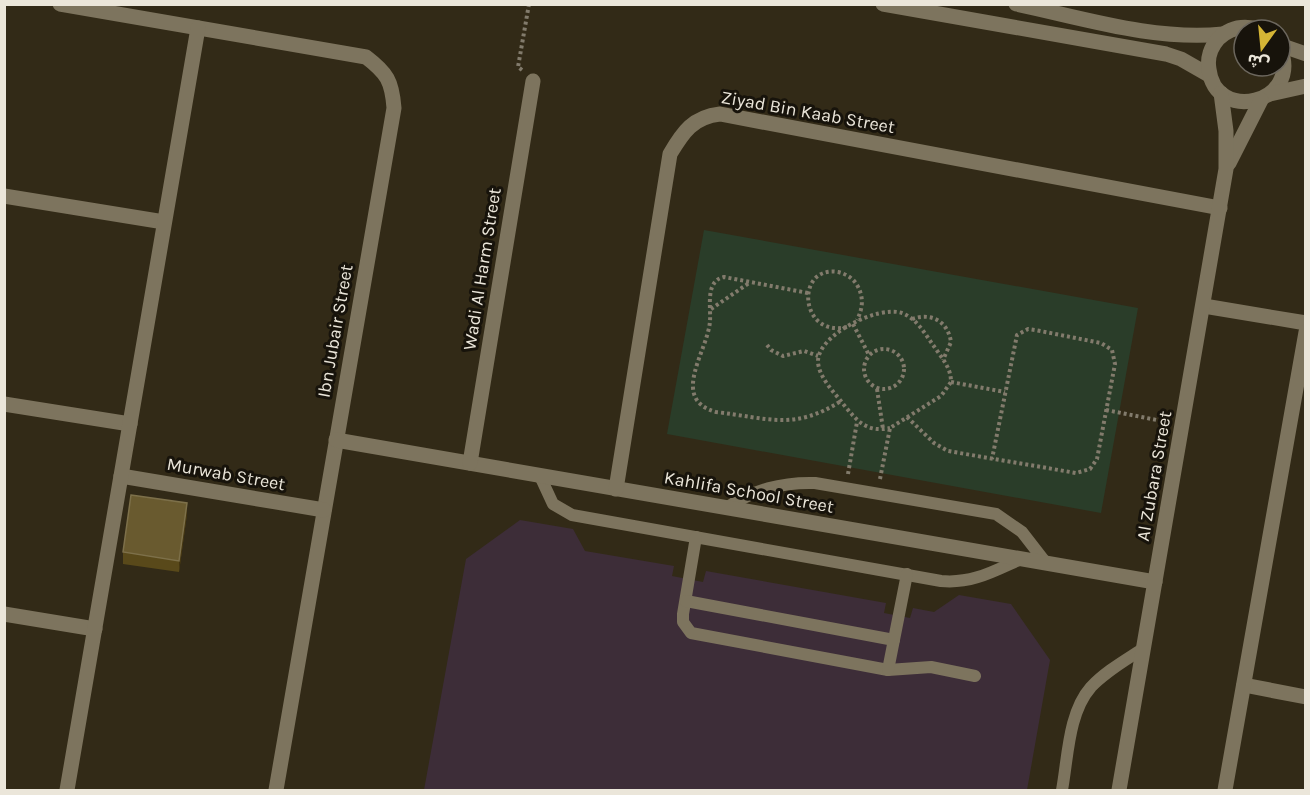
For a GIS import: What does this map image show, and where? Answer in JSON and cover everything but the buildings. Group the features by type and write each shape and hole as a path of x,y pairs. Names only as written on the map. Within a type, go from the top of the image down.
{"street":[{"name":"Ibn Jubair Street","path":"60,4 366,57 382,70 392,87 394,108 276,790"},
{"path":"883,4 946,10 1166,54 1181,59 1209,75 1221,93 1240,102 1305,86"},
{"path":"1016,4 1160,33 1192,36 1223,34 1232,31"},
{"path":"67,790 198,28"},
{"path":"1209,75 1210,52 1223,34"},
{"name":"Al Zubara Street","path":"1226,169 1265,97 1280,78"},
{"name":"Wadi Al Harm Street","path":"470,463 533,81"},
{"name":"Al Zubara Street","path":"1119,790 1226,169 1226,131 1221,93"},
{"name":"Ziyad Bin Kaab Street","path":"616,489 670,154 689,124 704,116 720,114 1220,208"},
{"path":"4,196 164,222"},
{"path":"1204,306 1305,323"},
{"path":"1226,790 1305,332"},
{"path":"4,404 130,424"},
{"name":"Kahlifa School Street","path":"336,440 1155,582"},
{"name":"Murwab Street","path":"121,476 324,510"},
{"path":"4,614 95,629"},
{"path":"1244,685 1305,697"}],"lane":[{"path":"540,476 553,504 572,515 907,574 965,582 1021,559"},
{"path":"726,508 750,494 777,485 815,483 877,493 996,514 1023,532 1046,563"},
{"path":"696,537 683,622 691,633 697,636 888,670 931,667 975,676"},
{"path":"888,670 907,574"},
{"path":"686,601 894,640"},
{"path":"1062,790 1079,706 1102,676 1144,648"}],"path":[{"path":"529,4 518,68 533,81"},
{"path":"853,324 832,328 816,318 810,310 808,293 817,278 825,273 833,272 850,276 856,284 862,302 853,324 869,355"},
{"path":"808,293 724,277 717,279 711,288 707,342 692,378 694,396 707,410 796,421 813,417 841,401"},
{"path":"710,310 750,282"},
{"path":"886,310 904,314 912,319 949,368 951,382 945,393 890,428 873,429 857,422 820,371 818,356 825,344 868,315 886,310"},
{"path":"912,319 932,317 943,324 951,342 944,360"},
{"path":"907,417 940,448 993,459 1076,473 1085,472 1096,459 1115,364 1112,350 1101,343 1035,330 1028,329 1017,335 993,459"},
{"path":"767,345 771,350 783,356 804,351 818,356"},
{"path":"889,349 901,358 904,372 898,385 891,389 877,389 867,381 864,374 865,361 869,355 875,351 889,349"},
{"path":"951,382 1005,392"},
{"path":"877,389 883,429"},
{"path":"1106,410 1182,424"},
{"path":"845,488 857,422"},
{"path":"877,493 890,428"}],"shaded area":[{"path":"520,520 573,529 585,551 674,566 672,576 703,582 706,571 886,603 884,613 910,618 913,608 934,612 959,595 1011,604 1050,660 1027,790 424,790 466,559"}],"green space":[{"path":"704,230 1138,308 1101,513 667,434"}]}
